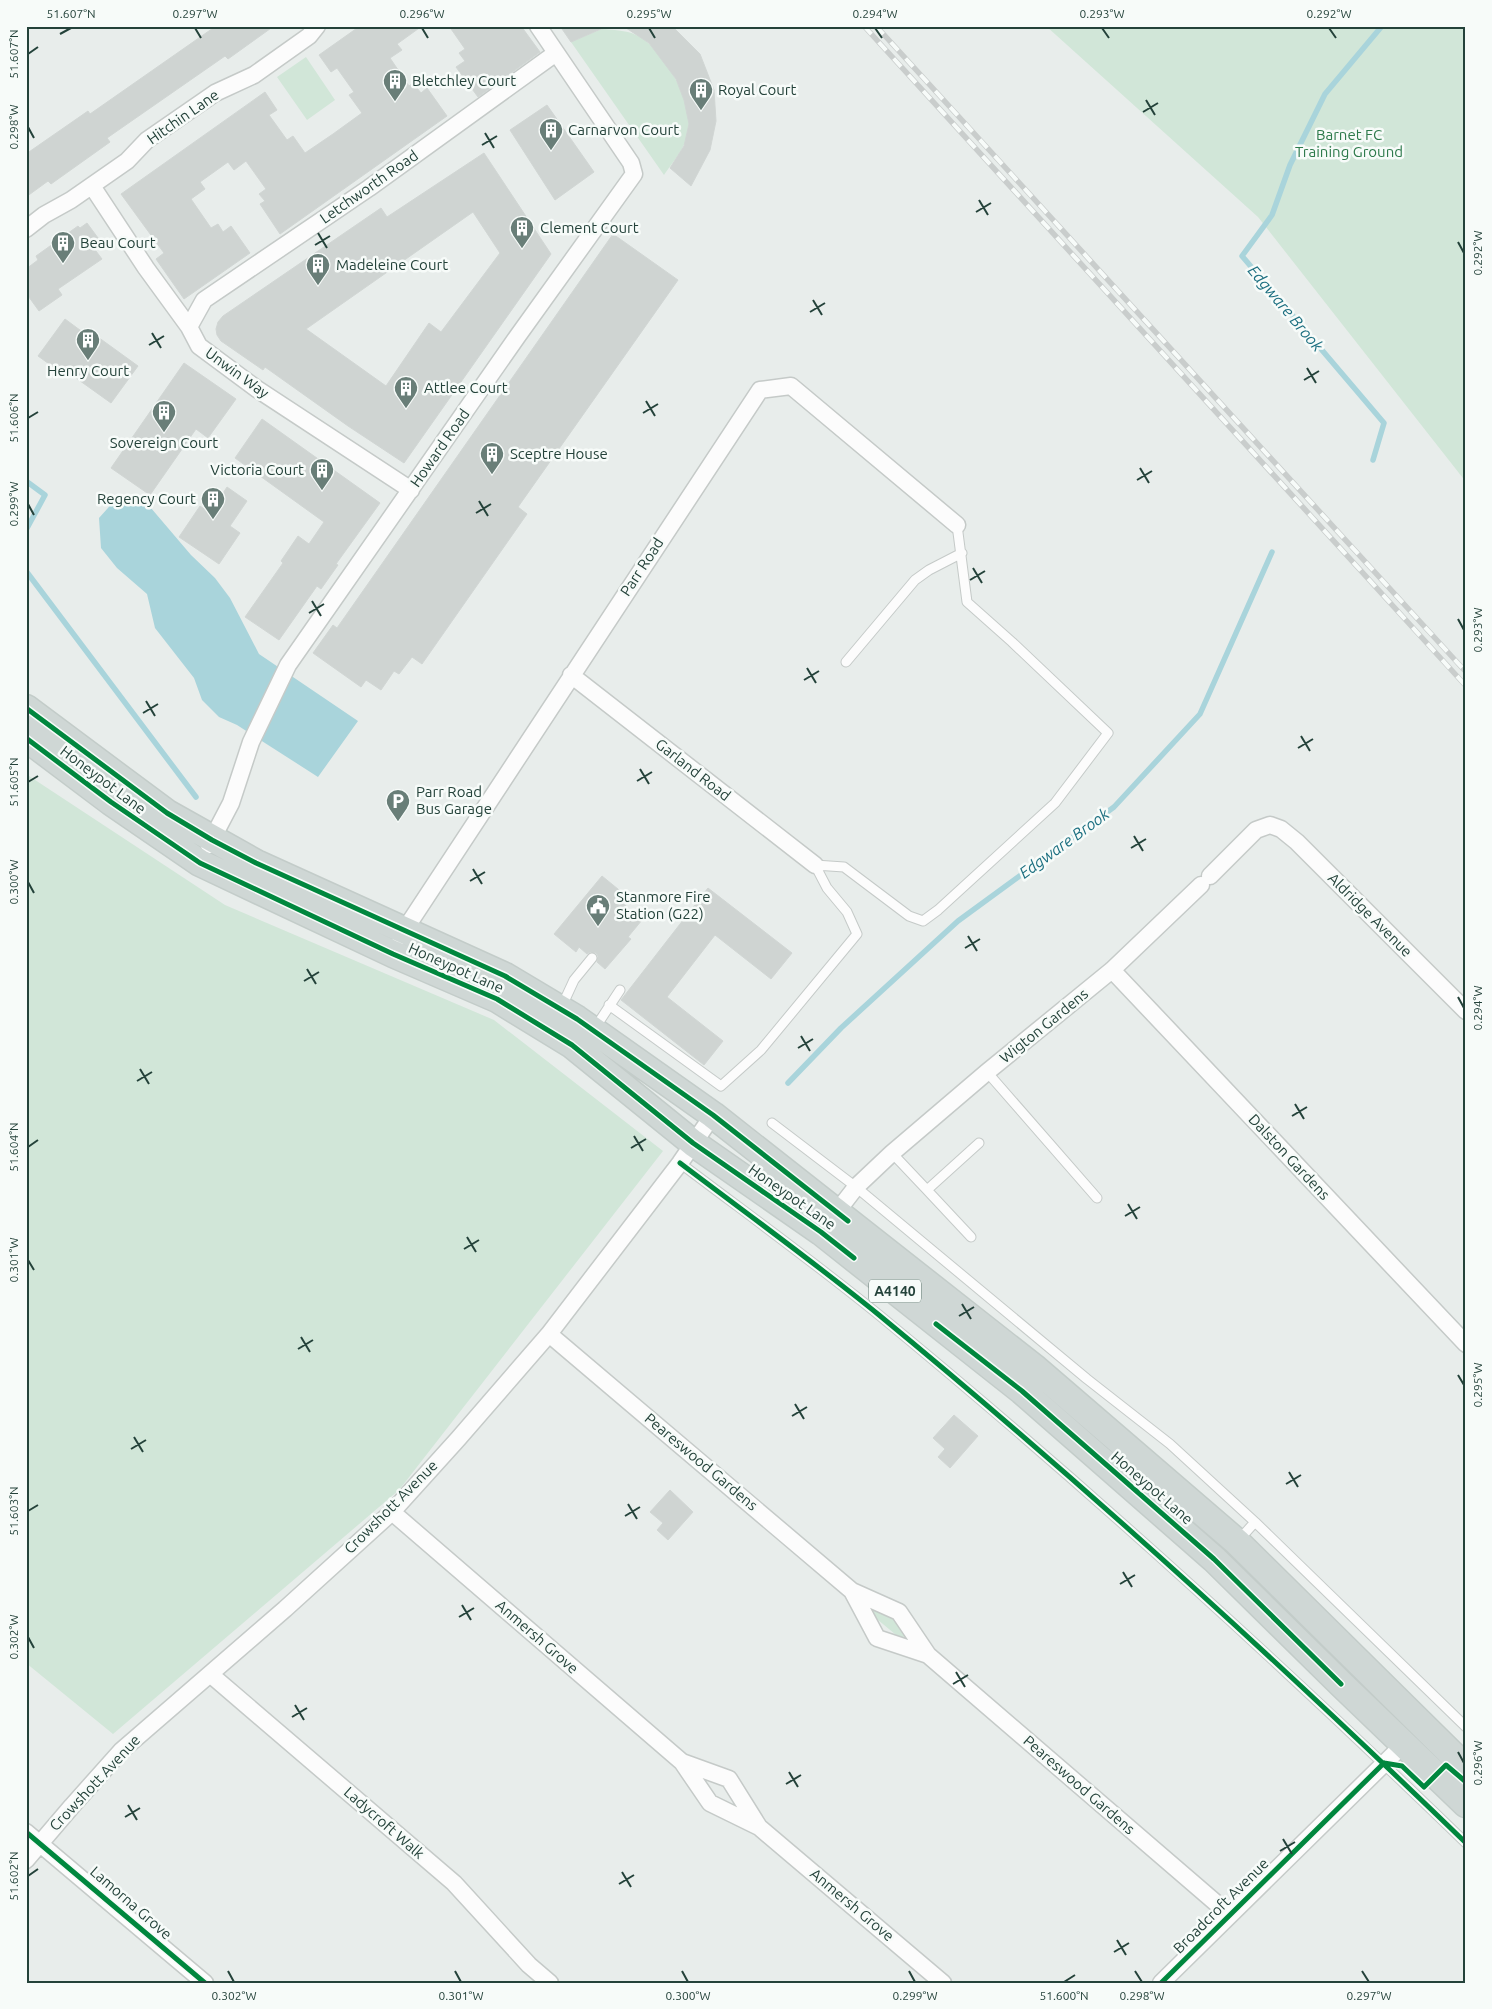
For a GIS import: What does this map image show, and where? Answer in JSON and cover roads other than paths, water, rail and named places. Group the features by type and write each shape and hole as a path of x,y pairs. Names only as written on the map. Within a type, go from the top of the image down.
{"main road":[{"name":"Honeypot Lane","path":"26,708 167,813 212,840 498,998 586,1041 713,1115 1036,1369 1237,1542 1466,1768"},
{"name":"Honeypot Lane","path":"26,738 111,802 200,863 229,878 398,943 505,976 560,1009 586,1041 686,1153 821,1232 1022,1392 1214,1559 1466,1804"}],"street":[{"name":"Hitchin Lane","path":"26,229 44,215 72,200 127,161 146,140 214,92 254,75 309,36 317,26"},
{"name":"Howard Road","path":"200,863 231,803 251,742 288,665 517,337 634,174 631,164 538,26"},
{"name":"Letchworth Road","path":"189,327 204,300 369,188 556,53"},
{"name":"Unwin Way","path":"92,186 146,268 189,327 199,346 257,388 411,490"},
{"name":"Parr Road","path":"398,943 572,674 760,390 791,386 957,525"},
{"name":"Garland Road","path":"572,674 815,865"},
{"name":"Wigton Gardens","path":"821,1232 856,1187 892,1152 1112,970 1256,830 1270,825"},
{"name":"Aldridge Avenue","path":"1270,825 1281,829 1296,842 1466,1011"},
{"name":"Dalston Gardens","path":"1112,970 1466,1344"},
{"name":"Crowshott Avenue","path":"26,1860 121,1752 392,1512 549,1334 713,1115"},
{"name":"Peareswood Gardens","path":"549,1334 852,1591 898,1612 928,1655 1230,1915"},
{"name":"Anmersh Grove","path":"392,1512 682,1762 710,1803 759,1827 944,1983"},
{"name":"Peareswood Gardens","path":"852,1591 878,1638 928,1655"},
{"name":"Ladycroft Walk","path":"210,1674 454,1883 529,1965 550,1983"},
{"name":"Broadcroft Avenue","path":"1161,1983 1404,1744"},
{"name":"Anmersh Grove","path":"682,1762 729,1779 759,1827"},
{"name":"Lamorna Grove","path":"26,1832 204,1983"}],"lane":[{"path":"815,865 844,867 909,916 923,921 938,910 1055,803 1108,732 967,602 957,525"},
{"path":"846,662 915,580 929,570 962,553"},
{"path":"609,1005 721,1086 761,1050 857,934 847,912 827,888 815,865"},
{"path":"560,1009 574,980 592,958"},
{"path":"586,1041 620,990"},
{"path":"987,1072 1097,1198"},
{"path":"772,1123 856,1187 1170,1444 1255,1522 1466,1727"},
{"path":"927,1190 980,1143"},
{"path":"892,1152 971,1237"},
{"path":"686,1153 1014,1429 1155,1552 1384,1763 1466,1843"},
{"path":"1237,1542 1255,1522"}],"water":[{"path":"128,495 145,501 191,555 215,578 230,598 259,654 358,721 318,777 237,725 219,717 202,700 194,678 155,628 147,594 117,568 101,548 99,518 116,499"}],"waterway":[{"name":"Edgware Brook","path":"1373,460 1384,423 1242,256 1272,215 1290,165 1325,94 1382,26"},
{"path":"26,481 45,495 26,530"},
{"name":"Edgware Brook","path":"788,1083 841,1028 958,921 1114,807 1200,714 1272,552"},
{"path":"26,571 196,797"}],"railway":[{"path":"864,26 1466,686"},
{"path":"876,26 1466,672"}],"place":[{"name":"Bletchley Court","path":"395,102"},
{"name":"Royal Court","path":"701,111"},
{"name":"Carnarvon Court","path":"551,151"},
{"name":"Clement Court","path":"522,249"},
{"name":"Beau Court","path":"63,264"},
{"name":"Madeleine Court","path":"318,286"},
{"name":"Henry Court","path":"88,361"},
{"name":"Attlee Court","path":"406,409"},
{"name":"Sovereign Court","path":"164,433"},
{"name":"Sceptre House","path":"492,475"},
{"name":"Victoria Court","path":"322,491"},
{"name":"Regency Court","path":"213,520"},
{"name":"Parr Road Bus Garage","path":"398,822"},
{"name":"Stanmore Fire Station (G22)","path":"598,927"}],"park label":[{"name":"Barnet FC Training Ground","path":"1349,144"}]}
